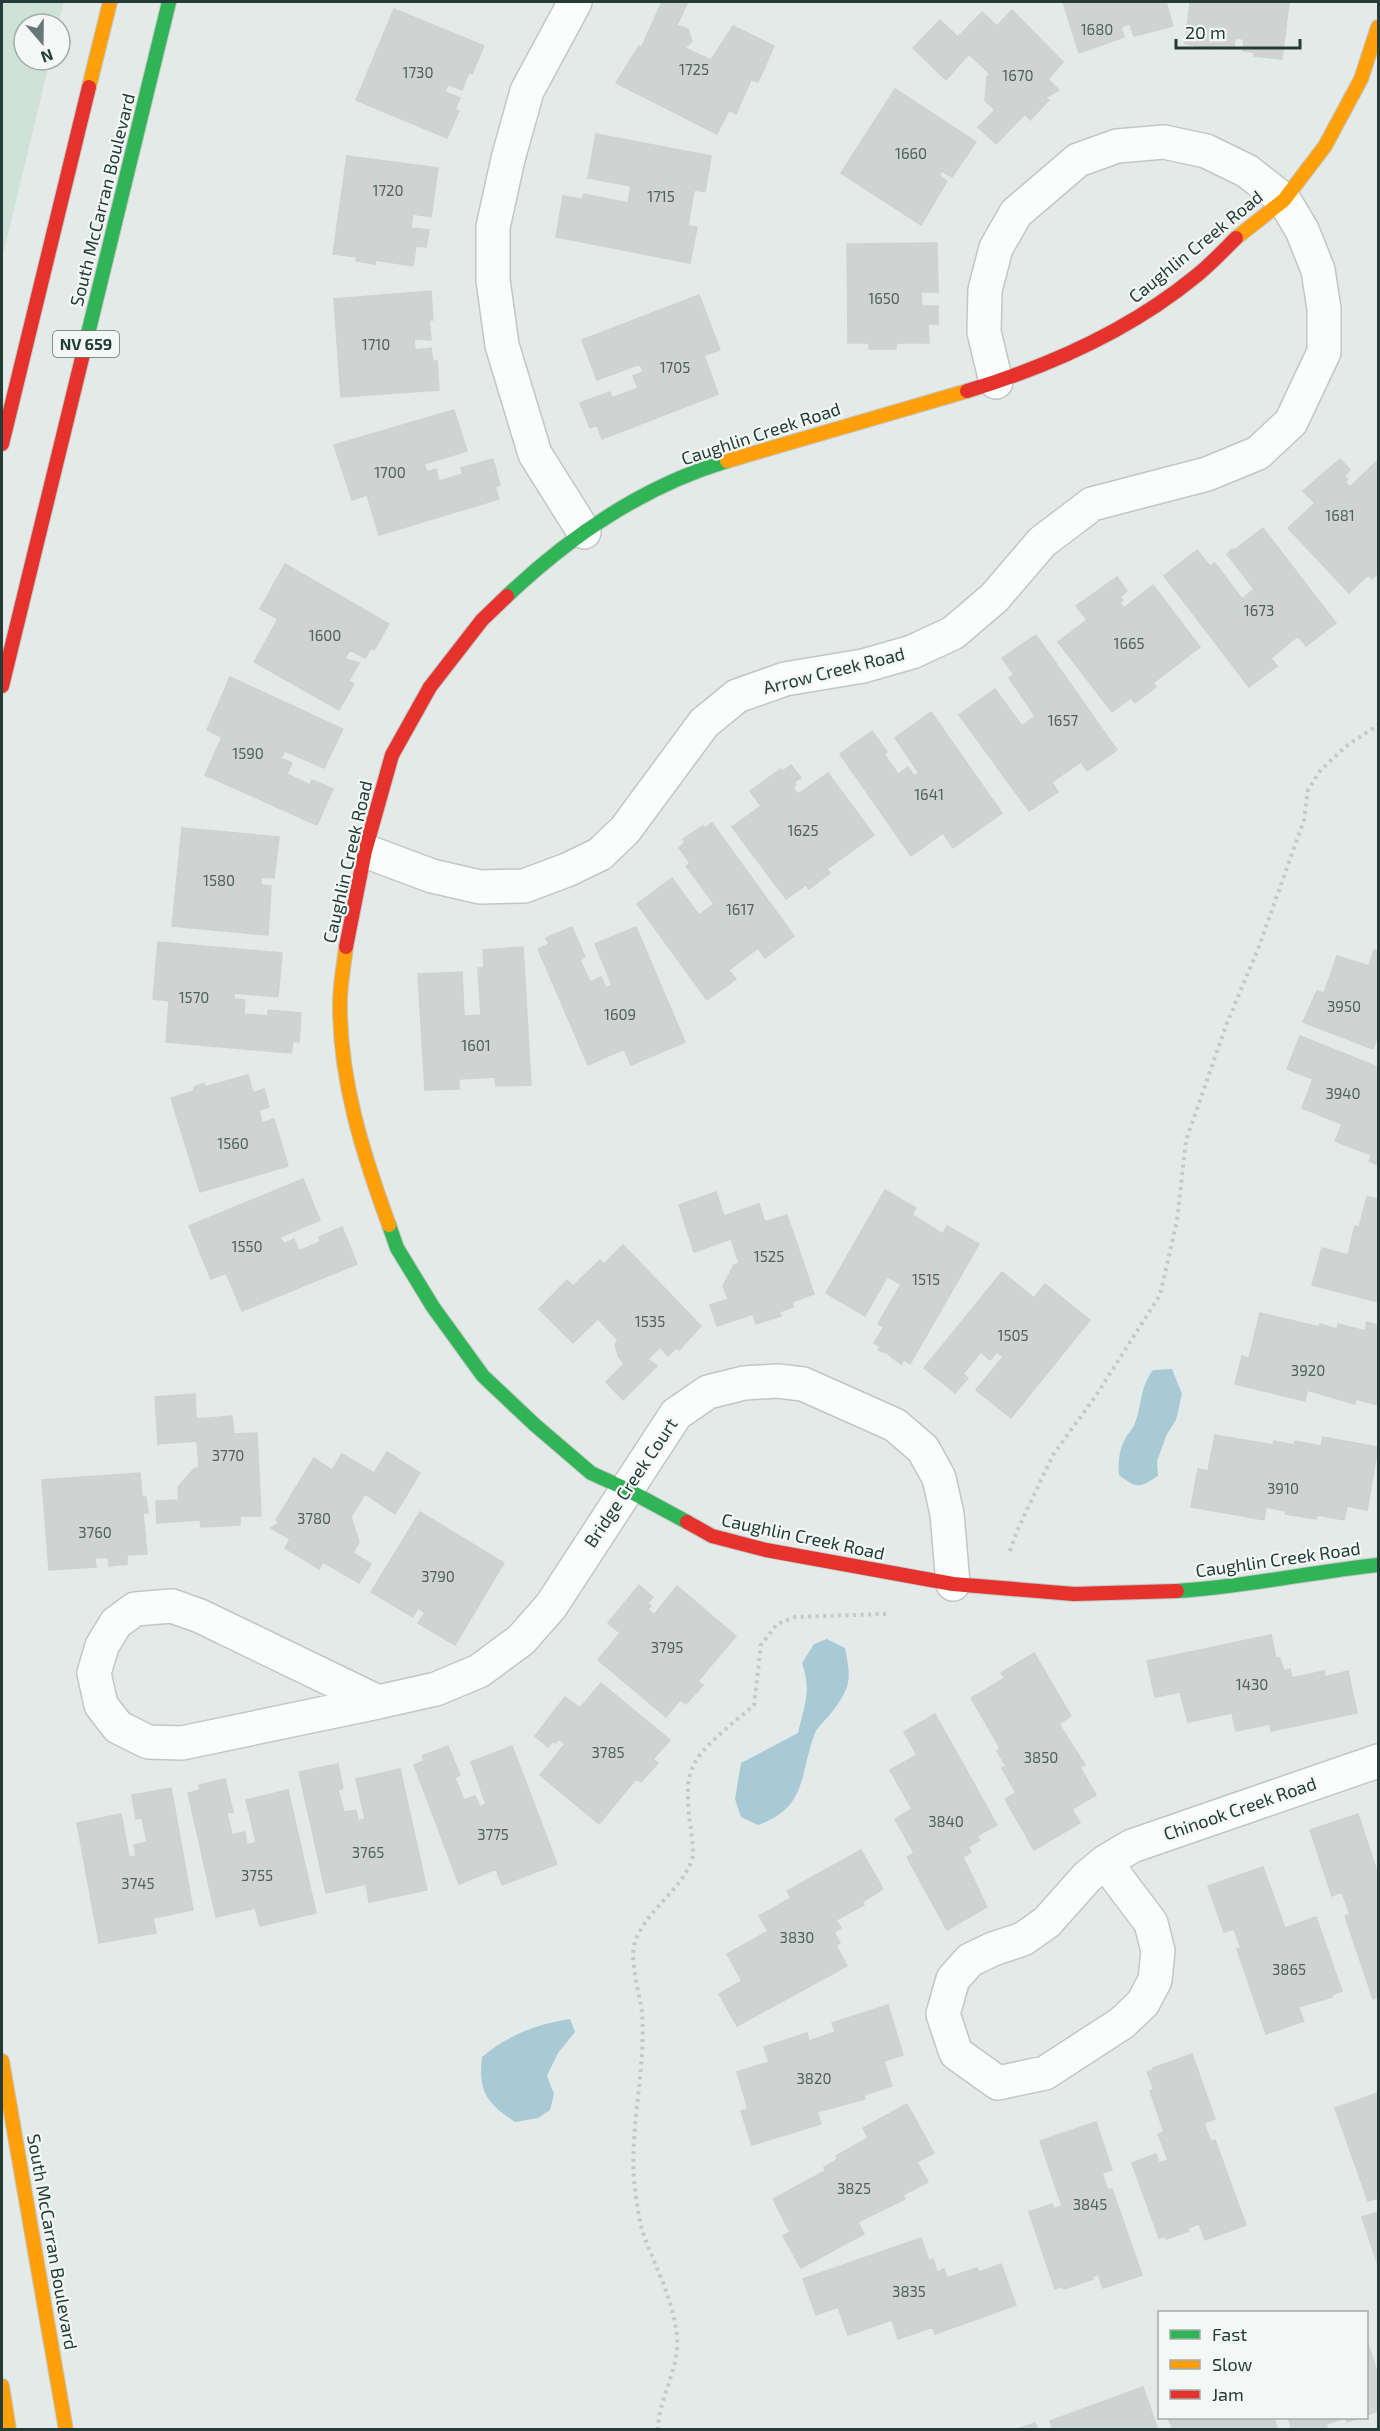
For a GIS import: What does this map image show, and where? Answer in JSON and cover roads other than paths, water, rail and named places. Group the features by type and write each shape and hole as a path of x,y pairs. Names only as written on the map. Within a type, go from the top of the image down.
{"street":[{"name":"NV 659","path":"2,444 110,2"},
{"name":"South McCarran Boulevard","path":"2,686 169,2"},
{"path":"575,2 527,91 508,159 493,227 494,280 502,345 535,454 584,532"},
{"name":"Caughlin Creek Road","path":"1378,27 1361,79 1325,146 1284,201 1249,226 1196,276 1136,319 1069,355 996,382 711,466 646,494 584,532 534,570 483,620 430,687 392,755 365,851 347,935 340,1002 346,1082 367,1166 397,1248 433,1307 483,1376 591,1473 626,1489 712,1536 834,1564 953,1584 1074,1594 1142,1593 1223,1588 1324,1571 1378,1565"},
{"name":"Arrow Creek Road","path":"365,851 432,876 480,887 524,886 567,870 600,854 625,830 704,723 738,696 785,679 862,666 912,652 953,633 994,598 1042,542 1092,504 1208,474 1258,453 1291,422 1324,352 1324,309 1318,270 1302,230 1284,201 1248,171 1206,151 1164,142 1117,146 1078,160 1016,213 996,248 985,290 984,332 996,382"},
{"name":"Bridge Creek Court","path":"378,1702 200,1616 172,1606 135,1609 116,1623 102,1646 94,1673 101,1705 118,1727 148,1742 183,1743 378,1702 436,1689 479,1671 520,1640 551,1606 676,1413 708,1392 744,1383 777,1381 803,1384 896,1425 923,1449 939,1478 945,1505 953,1584"},
{"name":"Chinook Creek Road","path":"1105,1862 1150,1923 1158,1951 1155,1980 1143,2003 1122,2022 1045,2073 999,2083 956,2053 943,2014 953,1979 970,1960 993,1948 1023,1939 1047,1922 1087,1877 1105,1862 1132,1846 1378,1761"},
{"name":"South McCarran Boulevard","path":"2,2061 66,2430"},
{"path":"2,2386 9,2430"}],"water":[{"path":"1172,1369 1182,1394 1176,1420 1167,1434 1157,1461 1158,1476 1142,1485 1134,1485 1119,1475 1121,1448 1135,1423 1143,1390 1153,1370"},
{"path":"827,1639 845,1648 849,1675 846,1688 839,1703 815,1733 794,1799 774,1818 758,1825 741,1817 735,1799 741,1763 798,1733 807,1690 802,1663 814,1644"},
{"path":"570,2019 575,2032 558,2053 547,2076 554,2094 550,2110 538,2118 515,2122 497,2109 486,2096 482,2079 482,2057 502,2042 523,2032"}]}
